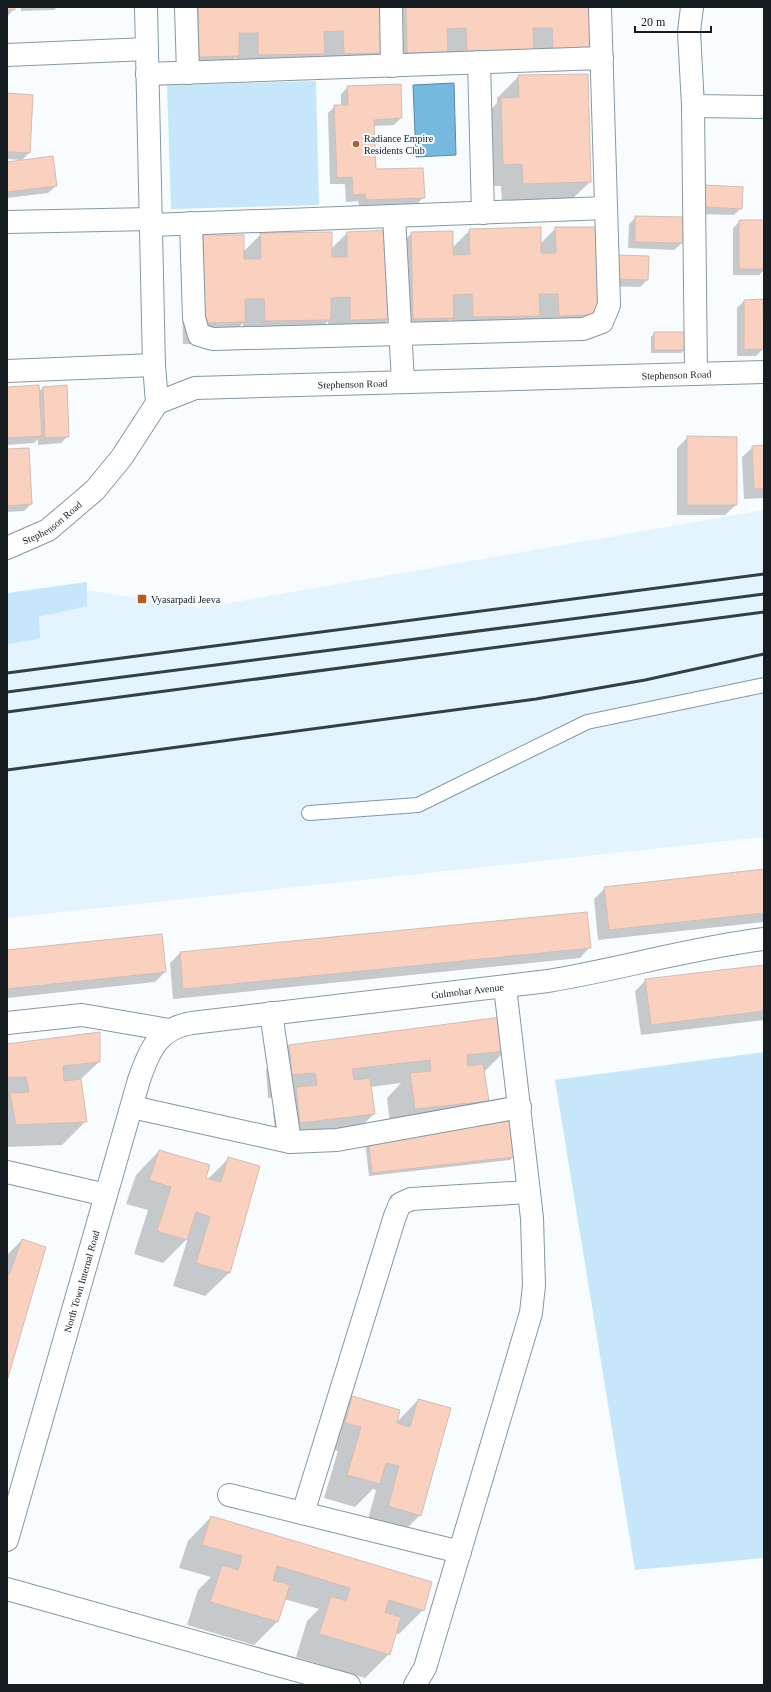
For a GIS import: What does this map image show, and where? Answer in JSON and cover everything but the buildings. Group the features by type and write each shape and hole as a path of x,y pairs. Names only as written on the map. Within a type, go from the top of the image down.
{"street":[{"path":"146,7 154,365 157,403"},
{"path":"186,7 188,73"},
{"path":"390,7 392,66"},
{"path":"191,223 194,318 198,335 213,339 583,329 602,322 609,304 600,7"},
{"path":"692,7 689,32 693,106 696,374"},
{"path":"7,55 147,49"},
{"path":"147,74 602,58"},
{"path":"479,62 483,213"},
{"path":"693,106 764,107"},
{"path":"7,222 191,223 606,208"},
{"path":"394,216 403,382"},
{"path":"7,371 154,365"},
{"name":"Stephenson Road","path":"7,548 48,530 95,490 122,457 157,403 195,388 764,372"},
{"name":"Gulmohar Avenue","path":"169,1030 182,1024 505,987 590,974 699,951 764,940"},
{"path":"416,1685 425,1668 531,1313 534,1285 534,1257 529,1192 505,987"},
{"path":"271,1013 290,1142"},
{"path":"7,1023 82,1015 169,1030"},
{"name":"North Town Internal Road","path":"7,1540 106,1195 148,1056 153,1047 169,1030"},
{"path":"132,1107 290,1142 337,1140 520,1107"},
{"path":"7,1172 106,1195"},
{"path":"302,1513 400,1204 411,1199 529,1192"},
{"path":"230,1495 460,1552"},
{"path":"7,1589 350,1685"}],"lane":[{"path":"309,813 418,805 587,722 764,685"}],"shaded area":[{"path":"316,81 319,205 171,209 167,85"},
{"path":"764,510 764,837 7,918 7,602 93,591 200,608"},
{"path":"87,582 87,606 39,617 40,639 7,644 7,593"},
{"path":"764,1052 764,1558 635,1570 555,1080"}],"water":[{"path":"454,83 456,155 416,157 413,85"}],"railway":[{"path":"7,673 764,574"},
{"path":"7,692 764,594"},
{"path":"7,712 764,612"},
{"path":"7,770 536,699 645,680 764,654"}],"place":[{"name":"Radiance Empire Residents Club","path":"356,144"},
{"name":"Vyasarpadi Jeeva","path":"142,599"}]}
